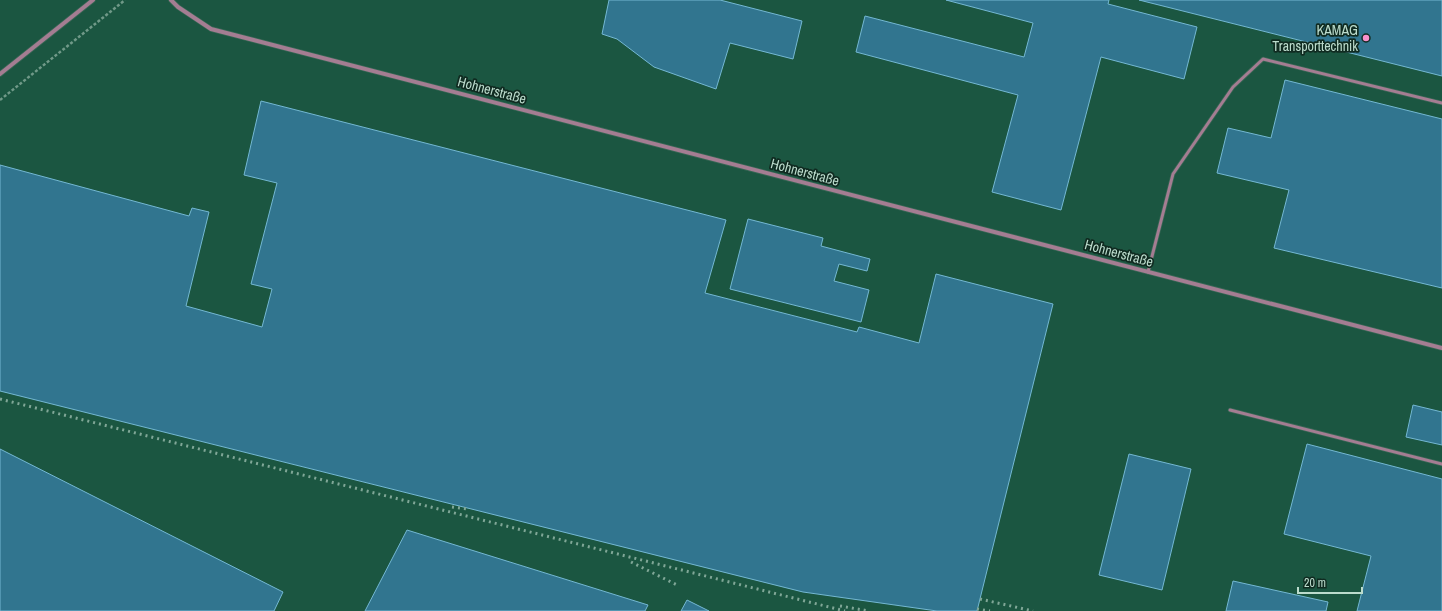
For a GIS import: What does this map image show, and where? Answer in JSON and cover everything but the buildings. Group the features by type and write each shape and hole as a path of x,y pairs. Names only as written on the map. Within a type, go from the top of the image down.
{"street":[{"path":"0,74 94,0"},
{"name":"Hohnerstraße","path":"171,0 178,8 211,29 1442,348"}],"lane":[{"path":"1148,272 1173,174 1233,87 1263,59 1442,103"},
{"path":"1230,410 1442,464"}],"path":[{"path":"0,100 125,0"}],"shaded area":[{"path":"0,0 1442,0 1442,611 0,611"}],"railway":[{"path":"0,399 845,611"},
{"path":"452,507 468,509"},
{"path":"631,562 677,585"},
{"path":"980,599 1033,611"},
{"path":"840,606 869,611"},
{"path":"977,609 990,611"}],"place":[{"name":"KAMAG Transporttechnik","path":"1366,38"}]}
